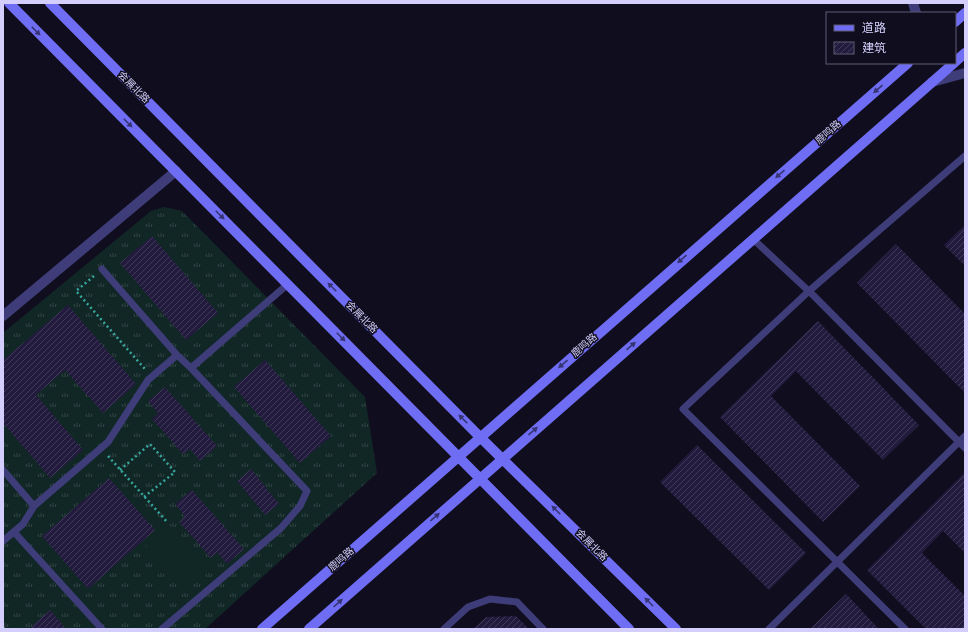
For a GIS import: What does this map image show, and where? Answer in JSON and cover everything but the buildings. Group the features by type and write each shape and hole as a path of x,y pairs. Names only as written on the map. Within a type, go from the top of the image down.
{"main road":[{"path":"9,3 629,629"},
{"name":"会展北路","path":"50,3 480,437 503,457 676,629"},
{"path":"956,21 965,13"},
{"path":"956,60 965,53"},
{"name":"鹿鸣路","path":"262,629 905,64"},
{"path":"309,629 952,64"}],"street":[{"path":"932,82 965,73"},
{"path":"3,316 176,171"}],"lane":[{"path":"905,629 683,408 809,291 965,156"},
{"path":"753,239 809,291 965,448"},
{"path":"102,269 177,355 307,491 300,506 281,528 162,629"},
{"path":"191,368 288,284"},
{"path":"3,541 23,524 34,506 108,442 152,377 177,355"},
{"path":"769,629 965,436"},
{"path":"3,470 34,506"},
{"path":"14,532 102,629"},
{"path":"444,629 468,607 490,599 517,602 543,629"}],"path":[{"path":"102,269 76,291 152,377"},
{"path":"120,470 150,444 175,472 144,497"},
{"path":"100,448 168,523"}],"green space":[{"path":"164,207 182,211 365,397 377,473 205,629 3,629 3,333 151,211"},
{"path":"168,523 205,568 182,588 144,543"}]}
